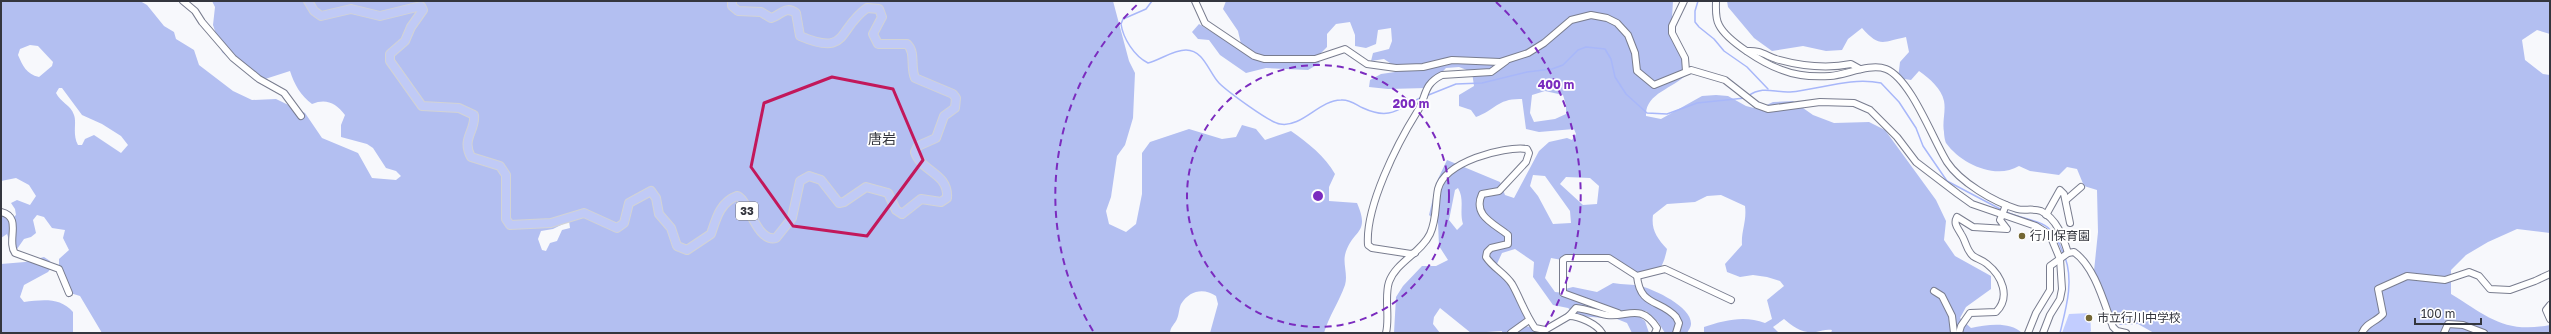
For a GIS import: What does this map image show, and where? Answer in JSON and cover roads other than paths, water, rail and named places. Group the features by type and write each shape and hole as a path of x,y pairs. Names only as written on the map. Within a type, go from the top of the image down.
{"main road":[{"name":"33","path":"308,1 314,11 322,16 352,9 380,16 421,6 423,10 420,16 410,27 405,41 390,54 390,62 422,106 459,108 474,115 467,138 467,150 471,157 500,166 506,175 506,219 510,225 551,223 584,213 617,228 624,223 629,204 651,191 656,198 659,214 671,228 677,246 687,250 711,234 715,218 727,202 737,196 742,200 748,214 759,229 769,238 776,238 790,223 800,181 809,176 821,180 839,203 848,200 866,187 888,193 896,210 902,214 921,199 941,202 947,198 946,185 944,181 920,160 915,152 918,146 936,138 944,116 955,108 956,98 953,94 915,78 912,72 912,52 907,44 900,43 883,45 874,39 873,34 882,17 879,9 867,8 844,36 827,44 819,44 800,36 796,13 792,10 784,10 770,18 762,12 738,11 732,6 732,1"}],"street":[{"path":"183,1 195,11 202,22 233,58 259,79 284,93 301,116"},
{"path":"1195,1 1205,23 1216,32 1254,56 1264,59 1315,59 1345,49 1367,64 1396,68 1423,67 1452,60 1507,61"},
{"path":"1684,1 1672,26 1672,33 1685,58 1686,71"},
{"path":"1716,1 1718,24 1723,32 1746,50 1781,70 1809,76 1831,76 1860,69 1885,69 1890,72 1904,84 1948,164 1968,183 2006,205 2019,210 2038,210 2046,215 2059,228 2068,253"},
{"path":"1416,252 1411,254 1372,248 1368,245 1375,207 1400,140 1418,110 1423,94 1435,78 1442,76 1491,72 1507,61 1528,53 1544,43 1571,20 1591,15 1608,18 1617,23 1628,35 1635,53 1637,71 1654,85 1686,71 1713,75 1738,90 1757,105 1774,110 1804,103 1861,104 1887,125 1916,162 1943,184 1972,204 2036,226 2047,232 2060,259 2062,276 2060,299 2050,315 2043,333"},
{"path":"1746,50 1757,50 1774,58 1808,66 1839,67 1851,64 1860,69"},
{"path":"1386,333 1389,281 1416,252 1430,233 1438,188 1449,172 1465,163 1497,151 1518,148 1527,149 1530,153 1526,162 1498,191 1482,194 1480,203 1481,211 1487,221 1508,235 1508,244 1491,248 1486,252 1486,257 1492,266 1512,284 1530,320 1537,330 1543,332 1570,316 1576,308 1609,315 1629,312 1646,317 1657,328 1656,333"},
{"path":"2066,200 2081,186"},
{"path":"2046,215 2057,192 2060,190 2064,194 2066,200 2070,223"},
{"path":"1959,333 1960,326 1970,313 1996,312 2003,304 2004,293 2000,279 1987,264 1973,256 1966,247 1956,226 1957,217 1973,226 2007,229 2000,220 2006,205"},
{"path":"1,212 9,217 14,225 11,246 15,253 59,269 69,293"},
{"path":"2028,333 2036,313 2050,290 2050,266 2068,253 2074,252 2080,256 2092,276 2113,327 2117,331 2126,333"},
{"path":"1620,313 1563,293 1563,260 1566,258 1609,258 1637,276 1665,269 1731,300"},
{"path":"2362,333 2366,326 2383,314 2378,289 2407,276 2445,280 2469,272 2478,276 2490,289 2496,291 2522,286 2550,274"},
{"path":"1637,276 1638,288 1643,295 1676,317 1679,323 1676,333"},
{"path":"1934,291 1942,296 1952,316 1954,333"},
{"path":"2550,305 2546,310 2550,319"},
{"path":"1570,316 1583,320 1599,328 1602,333"},
{"path":"1511,333 1530,320"},
{"path":"2444,333 2448,324 2463,325 2484,333"}],"waterway":[{"path":"1152,1 1146,9 1123,19 1121,24 1127,41 1138,56 1148,63 1181,50 1192,51 1202,58 1219,83 1249,106 1267,118 1280,124 1296,122 1325,104 1333,101 1347,100 1373,112 1388,113 1401,109 1422,97"},
{"path":"1698,1 1695,11 1695,22 1714,39 1724,51 1747,67 1768,89"},
{"path":"1426,96 1456,84 1482,83 1527,72 1552,69 1563,65 1578,50 1586,47 1605,49 1611,59 1615,77 1626,94 1647,113 1667,114 1697,103 1745,98"},
{"path":"1748,96 1764,90 1790,92 1847,82 1858,81 1881,83 1899,102 1916,128 1923,146 1947,181 2002,210"},
{"path":"2006,212 2047,227 2058,241 2063,253"},
{"path":"2060,333 2067,305 2069,285 2068,266 2065,257"}],"place":[{"name":"行川保育園","path":"2022,236"},
{"name":"市立行川中学校","path":"2089,318"}],"district":[{"name":"唐岩","path":"882,139"}]}
